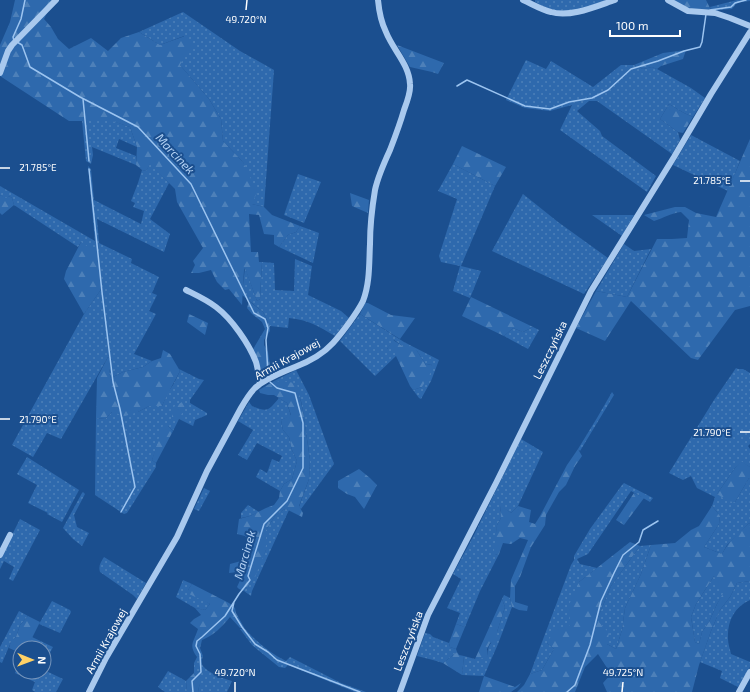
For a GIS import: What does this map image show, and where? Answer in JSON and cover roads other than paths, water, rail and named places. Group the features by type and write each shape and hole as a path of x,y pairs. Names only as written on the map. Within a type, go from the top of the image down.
{"street":[{"path":"0,72 8,51 12,45 56,0"},
{"path":"522,0 559,14 583,10 615,0"},
{"path":"668,0 688,11 715,13 750,26"},
{"name":"Armii Krajowej","path":"89,692 106,658 177,538 207,471 241,408 260,384 278,374 314,358 333,343 356,313 366,292 369,274 372,212 375,189 404,111 410,87 406,67 386,32 378,1"},
{"name":"Leszczyńska","path":"400,692 428,615 496,483 591,291 750,32"},
{"path":"186,290 216,307 238,331 248,345 256,362 260,384"},
{"path":"0,556 10,535"},
{"path":"739,692 750,672"}],"waterway":[{"name":"Marcinek","path":"14,41 13,37 21,19 25,0"},
{"path":"710,10 731,7 735,3 746,0"},
{"path":"457,86 467,80 525,106 550,109 569,102 592,98 608,90 631,69 700,47 706,14"},
{"name":"Marcinek","path":"17,42 22,45 30,67 80,97 138,127 191,184 254,313 265,319 268,328 266,340 268,374"},
{"path":"83,99 89,161"},
{"path":"89,169 113,382 120,409 135,487 121,512"},
{"name":"Marcinek","path":"193,692 192,681 201,672 200,654 196,646 197,641 225,616 250,580 248,576 264,524 287,501 303,468 303,423 295,393 277,388 270,382"},
{"path":"567,692 575,685 590,645 601,601 623,555 639,542 643,530 658,521"},
{"path":"234,602 232,611 242,627 255,644 277,660 360,692"}]}
